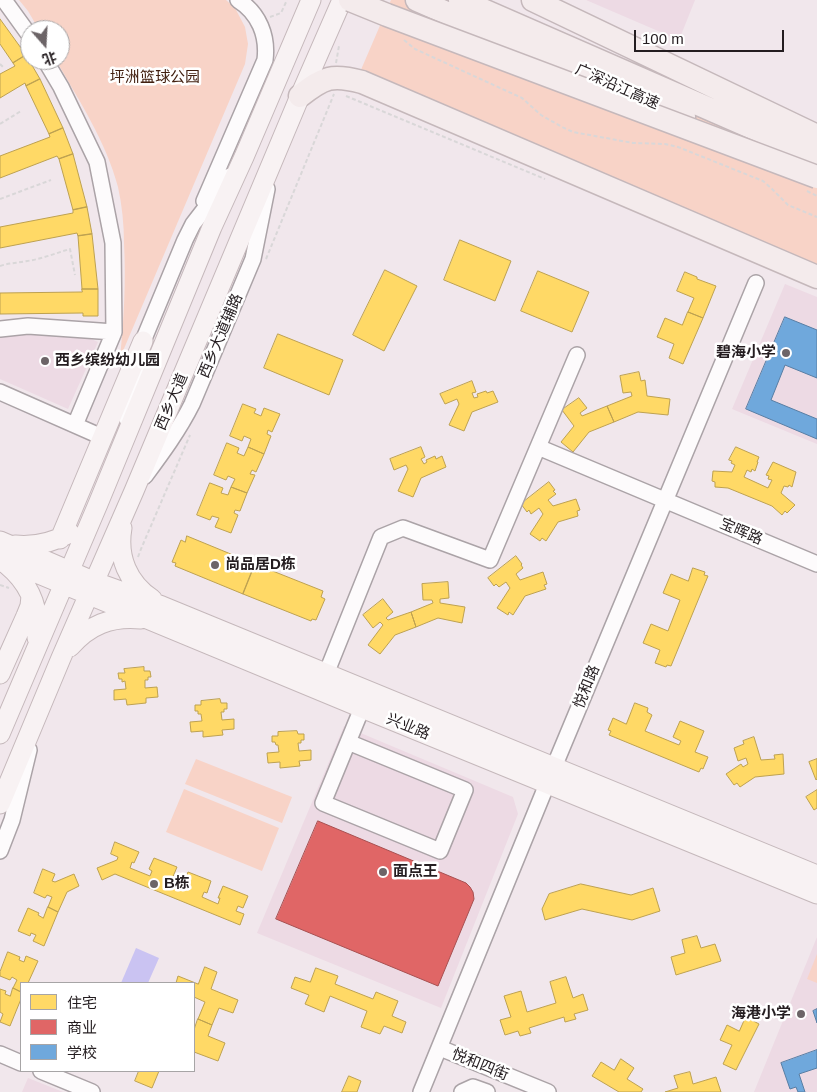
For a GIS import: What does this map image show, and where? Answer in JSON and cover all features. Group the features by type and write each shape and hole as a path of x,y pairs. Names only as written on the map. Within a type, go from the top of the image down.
{"highway":[{"path":"350,0 817,176"},
{"name":"广深沿江高速","path":"417,0 817,176"},
{"path":"460,0 817,156"},
{"name":"广深沿江高速","path":"496,0 817,137"},
{"path":"533,0 817,137"},
{"path":"300,96 316,84 330,78 341,77 362,82 817,277"}],"main road":[{"name":"西乡大道","path":"0,734 98,504 212,227 311,0"},
{"name":"西乡大道","path":"0,804 342,0"},
{"path":"60,539 143,341"},
{"path":"34,655 38,627 31,596 1,551 40,545 60,539 86,520 98,504"},
{"path":"61,658 77,639 100,623 124,618 139,619 158,614 134,583 125,566 121,547 124,514"},
{"name":"兴业路","path":"1,551 158,614 326,674 817,894"},
{"path":"0,674 30,606 31,596"},
{"name":"兴业路","path":"158,614 362,708 551,775 817,875"}],"street":[{"path":"4,0 20,22"},
{"path":"122,443 143,341 185,240 265,60 266,50 261,27 250,9 238,0"},
{"path":"50,70 60,86 97,162 113,243 114,332 75,425"},
{"path":"193,224 244,157"},
{"name":"悦和路","path":"421,1092 664,500 756,283"},
{"path":"0,329 28,326 114,332"},
{"path":"326,674 381,537 402,528 490,560 577,355"},
{"path":"0,392 102,437"},
{"name":"宝晖路","path":"538,448 817,564"},
{"path":"0,709 23,679"},
{"path":"348,742 466,790 440,851 323,802 362,708"},
{"path":"0,851 12,820 38,715"},
{"name":"悦和四街","path":"440,1048 526,1088 548,1092"},
{"path":"0,1054 20,1063"},
{"path":"43,1072 92,1092"},
{"path":"462,1092 472,1087 487,1092"}],"path":[{"path":"275,16 281,13 287,0"},
{"path":"402,38 415,49 522,98 541,114 573,132 633,143 665,144 678,147 763,181 788,205 817,217"},
{"path":"336,69 339,45"},
{"path":"0,64 4,68"},
{"path":"0,124 21,111"},
{"path":"0,199 51,180"},
{"path":"0,266 46,257 70,249 75,275"},
{"path":"0,585 9,588"}],"shaded area":[{"path":"586,0 695,0 679,40"},
{"name":"碧海小学","path":"785,284 817,297 817,444 732,409"},
{"name":"西乡缤纷幼儿园","path":"75,332 98,342 68,409 0,379 0,335"},
{"path":"344,726 513,797 518,814 441,1008 257,933"},
{"name":"海港小学","path":"817,937 817,1092 754,1092"},
{"path":"136,948 159,958 148,982 121,982"},
{"path":"28,1078 63,1092 22,1092"}],"green space":[{"name":"坪洲篮球公园","path":"19,0 226,0 235,8 245,27 248,44 245,64 120,358 125,272 123,222 118,187 99,137 62,70 70,70 70,20 33,20"},
{"path":"391,0 430,0 817,168 817,265 360,72"},
{"path":"196,759 292,797 282,823 185,784"},
{"path":"184,789 279,828 262,871 166,832"},
{"path":"817,954 817,983 807,979"}],"building: 住宅":[{"path":"0,19 20,47 20,59 13,63 0,44"},
{"path":"20,59 20,70 35,70 40,79 26,86 25,83 0,98 0,74 15,66 13,63"},
{"path":"40,79 63,128 49,134 26,86"},
{"path":"63,128 73,154 59,159 57,156 0,178 0,156 50,137 49,134"},
{"path":"73,154 87,207 73,210 59,159"},
{"path":"87,207 92,234 78,236 77,233 0,248 0,227 73,213 73,210"},
{"path":"92,234 98,289 82,289 78,236"},
{"path":"460,240 511,261 495,301 444,280"},
{"path":"385,270 417,286 384,351 353,335"},
{"path":"538,271 589,292 572,332 521,311"},
{"path":"685,272 716,286 703,318 688,312 694,298 677,291"},
{"path":"82,289 98,289 98,316 83,316 83,313 0,314 0,293 82,292"},
{"path":"688,312 703,318 683,364 669,358 674,344 657,337 665,318 682,325"},
{"path":"278,334 343,360 329,395 264,368"},
{"path":"639,372 641,381 645,380 647,396 670,399 668,415 638,412 614,422 607,406 632,396 631,392 623,393 620,376"},
{"path":"472,381 476,392 472,393 474,398 478,397 477,394 493,391 498,402 472,412 464,431 449,425 459,404 457,399 445,404 440,394"},
{"path":"579,398 587,408 580,413 582,416 607,406 614,422 589,432 573,452 561,442 574,426 562,410"},
{"path":"243,404 256,409 254,413 261,416 264,408 280,414 272,432 268,430 267,434 271,436 264,454 248,447 251,439 244,436 242,441 230,436"},
{"path":"227,443 239,448 237,453 244,456 248,447 264,454 256,472 252,470 250,474 255,475 247,493 231,487 235,479 228,476 226,480 214,475"},
{"path":"421,447 425,457 421,459 424,464 427,462 426,460 435,456 436,459 442,456 446,467 421,478 413,497 398,491 408,469 406,465 394,470 390,459"},
{"path":"736,447 759,457 755,471 752,469 751,472 747,470 744,477 768,488 772,480 768,479 769,476 766,475 773,462 796,472 792,487 789,485 788,487 784,486 781,493 795,505 787,513 785,511 782,515 772,506 728,488 715,487 715,482 712,481 713,471 732,472 735,465 729,460"},
{"path":"549,482 556,494 548,500 553,506 576,499 580,510 577,511 578,516 558,522 546,541 542,538 540,541 530,534 543,514 539,508 531,514 521,504"},
{"path":"210,483 223,488 221,493 228,495 231,487 247,493 240,511 235,510 234,513 238,515 231,533 215,527 219,518 212,516 210,520 197,515"},
{"name":"尚品居D栋","path":"187,536 255,564 243,594 175,566 176,563 172,562 181,540 185,542"},
{"path":"516,556 523,568 516,574 520,580 543,572 547,584 544,585 546,589 525,596 513,615 509,612 508,615 497,608 510,588 506,582 499,587 496,584 494,586 488,578"},
{"path":"255,564 323,591 321,597 325,599 316,620 312,619 311,621 243,594"},
{"path":"693,568 705,572 704,575 708,576 671,666 667,665 666,667 655,663 660,650 643,643 651,624 668,631 680,600 663,593 671,574 688,581"},
{"path":"448,582 449,598 440,599 440,603 465,607 462,623 438,618 416,627 411,612 433,603 432,600 423,600 422,584"},
{"path":"383,599 393,612 386,618 388,620 411,612 416,627 395,635 380,654 368,645 383,625 380,622 373,628 363,615"},
{"path":"144,667 144,671 150,671 151,677 145,680 145,688 157,687 158,697 146,698 146,703 127,705 126,699 114,700 114,690 126,689 125,681 122,682 122,679 119,679 118,673 125,673 124,669"},
{"path":"220,699 221,703 227,703 227,709 221,712 222,720 234,719 234,729 222,730 223,735 203,737 203,731 191,732 190,722 202,721 201,714 195,711 195,705 201,705 201,701"},
{"path":"635,703 648,708 647,712 652,715 645,731 679,745 681,741 673,737 680,721 704,731 695,752 708,757 703,769 701,768 699,772 609,735 611,731 608,730 613,718 626,724"},
{"path":"297,731 298,734 304,734 304,740 298,743 299,751 311,750 311,760 299,761 300,766 280,768 280,762 268,763 267,753 279,752 278,745 272,742 272,736 278,736 278,732"},
{"path":"754,737 761,760 775,759 774,755 783,754 784,774 755,777 740,787 737,783 734,785 726,774 741,764 743,767 748,764 746,758 738,761 734,748 744,744 743,741"},
{"path":"817,759 817,779 816,780 809,762"},
{"path":"817,790 817,808 814,810 806,797"},
{"name":"B栋","path":"115,842 139,852 130,868 150,876 152,871 149,869 154,858 177,867 172,879 170,878 167,883 184,890 186,885 183,884 188,872 211,881 207,893 204,892 202,897 218,904 220,898 218,898 223,886 248,896 243,908 238,906 236,911 244,914 240,925 115,874 102,880 97,868 117,860 118,857 111,854"},
{"path":"43,869 55,874 52,881 55,882 74,874 79,886 67,892 58,912 48,907 52,897 47,895 45,898 34,893"},
{"path":"581,884 631,895 653,888 660,911 632,920 582,909 545,920 542,909 549,894"},
{"path":"48,907 58,912 44,946 33,941 36,935 31,933 30,936 18,931 28,908 39,913 38,915 43,918"},
{"path":"697,936 701,948 715,944 721,961 676,975 671,957 685,953 682,940"},
{"path":"8,952 20,957 19,960 24,962 26,956 38,961 28,982 20,982 20,992 13,988 17,980 12,977 10,980 0,976"},
{"path":"205,967 217,972 211,989 238,1000 233,1013 219,1008 212,1025 198,1019 205,1002 195,997 195,983 198,984"},
{"path":"316,968 338,976 335,984 373,999 376,992 398,1001 392,1016 406,1022 402,1033 384,1026 380,1034 361,1027 367,1011 330,996 324,1012 305,1004 309,995 291,988 295,977 310,982"},
{"path":"178,976 193,982 176,982"},
{"path":"566,977 573,998 583,994 588,1010 574,1014 576,1019 565,1022 564,1017 529,1028 531,1033 520,1036 518,1031 505,1035 500,1020 511,1017 504,996 521,991 527,1012 556,1003 550,982"},
{"path":"13,988 20,992 20,1001 10,1026 0,1022 3,1014 0,1012 0,989 6,991 5,994 10,996"},
{"path":"746,1017 759,1024 736,1070 723,1064 732,1045 720,1040 727,1025 739,1031"},
{"path":"198,1019 212,1025 208,1036 225,1043 218,1061 195,1052 195,1027"},
{"path":"621,1059 634,1068 627,1079 643,1089 641,1092 619,1092 592,1076 601,1062 614,1070"},
{"path":"139,1072 159,1072 152,1088 135,1081"},
{"path":"690,1072 693,1084 716,1077 721,1092 665,1092 678,1088 674,1076"},
{"path":"349,1076 361,1081 357,1092 342,1092"}],"building: 商业":[{"path":"318,821 466,883 470,887 474,899 438,986 276,919"}],"building: 学校":[{"path":"785,317 817,330 817,378 785,365 771,400 817,419 817,439 746,409"},
{"path":"817,1009 817,1023 813,1011"},
{"path":"817,1050 817,1068 799,1074 805,1092 798,1092 796,1087 790,1089 781,1063"}],"place":[{"name":"碧海小学","path":"786,353"},
{"name":"西乡缤纷幼儿园","path":"45,361"},
{"name":"尚品居D栋","path":"215,565"},
{"name":"面点王","path":"383,872"},
{"name":"B栋","path":"154,884"},
{"name":"海港小学","path":"801,1014"}]}
